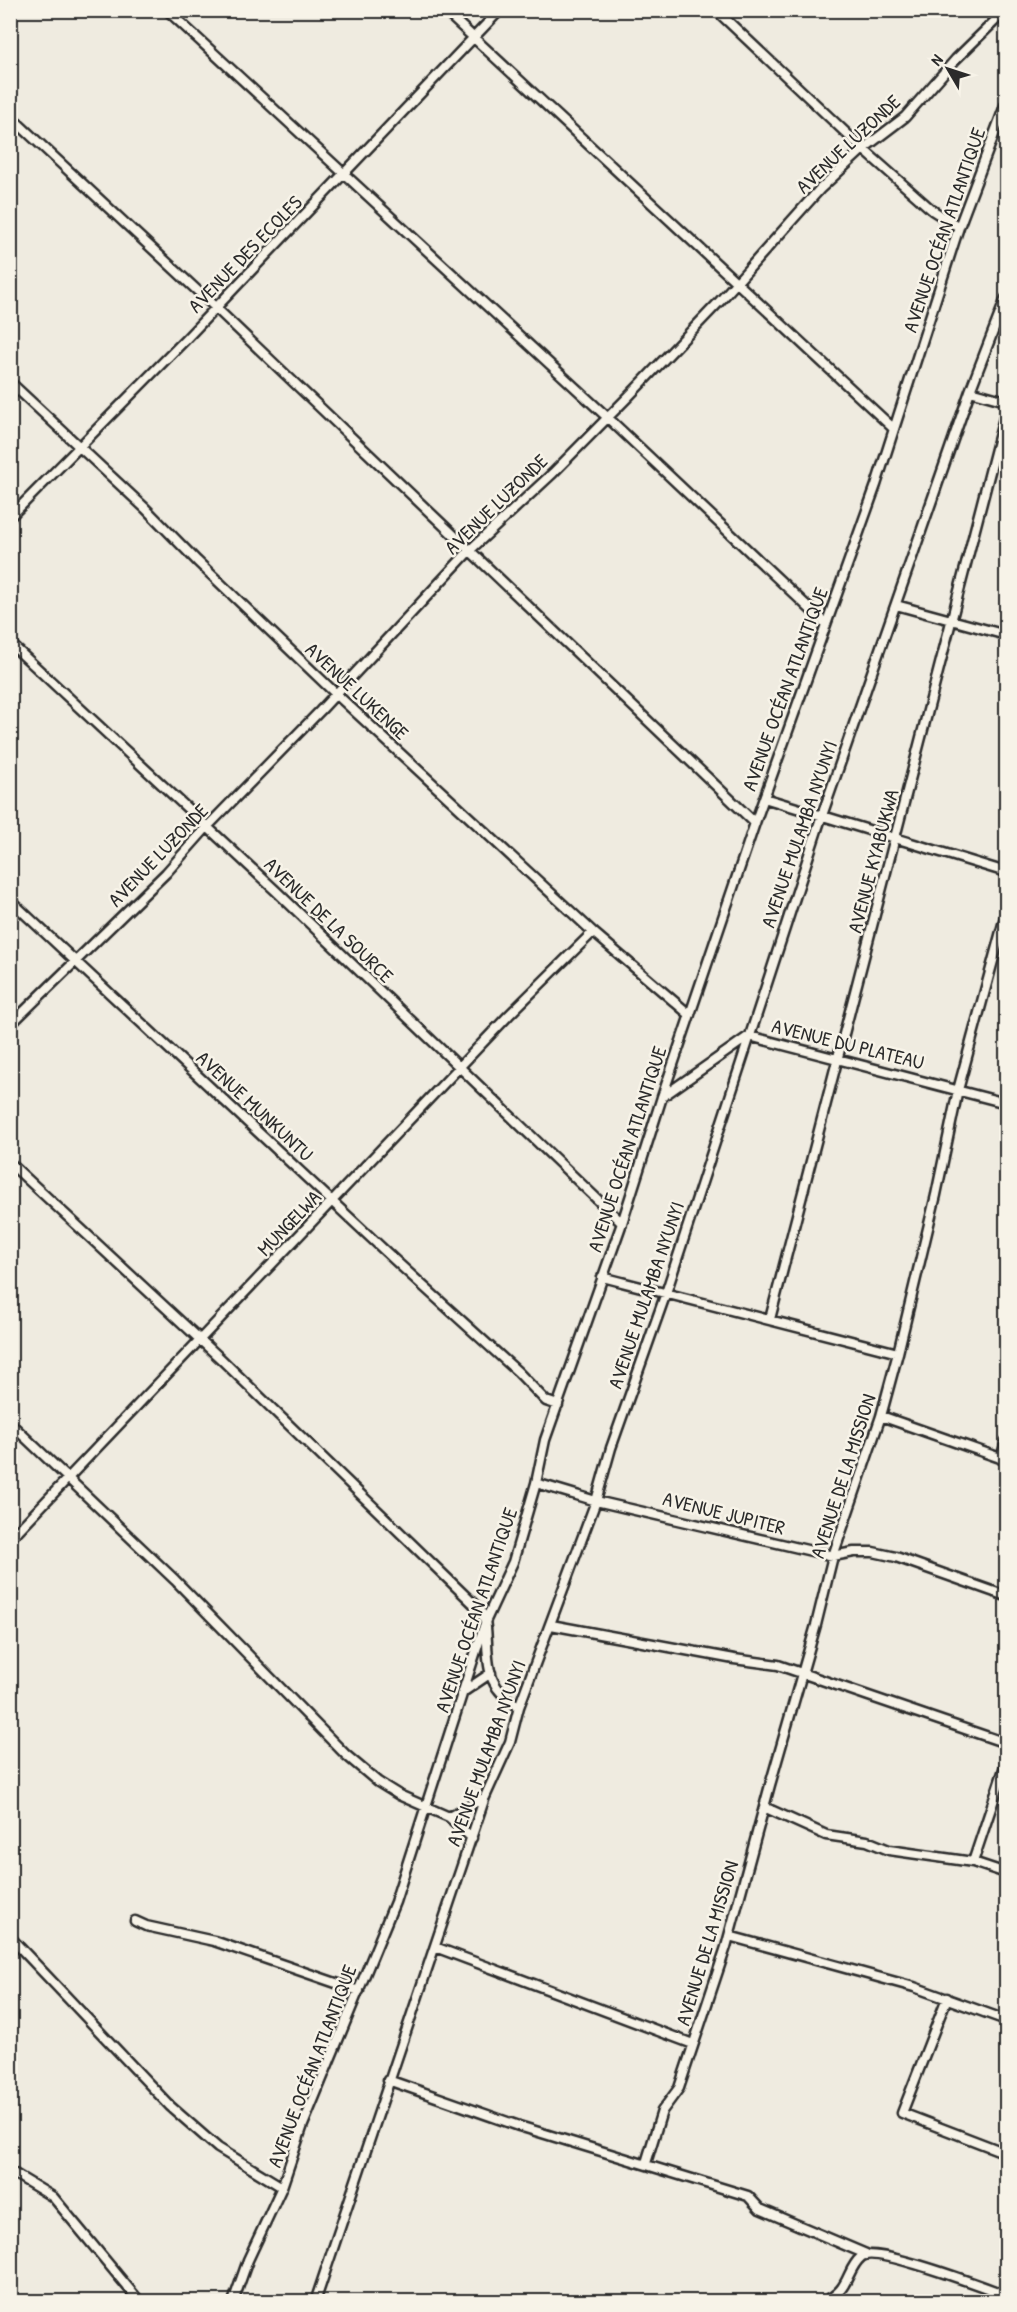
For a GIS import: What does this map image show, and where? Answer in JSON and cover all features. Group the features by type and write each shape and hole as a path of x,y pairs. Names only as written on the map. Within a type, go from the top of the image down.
{"street":[{"path":"167,10 608,417 826,624"},
{"path":"444,10 894,428"},
{"name":"AVENUE DES ECOLES","path":"10,517 216,308 500,10"},
{"path":"716,10 932,210 959,227"},
{"name":"AVENUE LUZONDE","path":"10,1025 166,873 469,551 553,473 608,417 720,301 736,280 820,189 863,148 905,117 956,58 1006,10"},
{"name":"AVENUE OCÉAN ATLANTIQUE","path":"232,2301 248,2260 282,2187 303,2125 395,1902 427,1809 486,1620 513,1562 536,1483 545,1440 622,1224 754,823 876,485 959,227 1006,103"},
{"path":"10,116 216,308 754,823"},
{"name":"AVENUE MULAMBA NYUNYI","path":"315,2301 485,1797 510,1742 519,1707 596,1500 611,1448 666,1293 822,816 970,391 1006,298"},
{"name":"AVENUE LUKENGE","path":"10,382 335,693 593,932 690,1015"},
{"path":"970,391 1006,401"},
{"name":"AVENUE KYABUKWA","path":"770,1319 1006,410"},
{"path":"896,605 1006,635"},
{"name":"AVENUE DE LA SOURCE","path":"10,643 285,900 622,1224"},
{"path":"764,798 1006,872"},
{"name":"AVENUE MUNKUNTU","path":"10,900 332,1202 518,1372 546,1401 558,1406"},
{"name":"AVENUE DE LA MISSION","path":"646,2163 662,2112 679,2088 729,1936 816,1625 833,1556 881,1416 936,1195 958,1090 1006,913"},
{"name":"MUNGELWA","path":"10,1539 593,932"},
{"name":"AVENUE DU PLATEAU","path":"662,1097 749,1036 837,1057 1006,1103"},
{"path":"10,1163 200,1340 480,1610 486,1620 491,1673 501,1695 519,1707"},
{"path":"602,1277 898,1353"},
{"path":"881,1416 1004,1460 1006,1441"},
{"path":"10,1423 175,1580 346,1755 378,1782 427,1809 449,1817 472,1838"},
{"name":"AVENUE JUPITER","path":"536,1483 596,1500 833,1556 854,1552 873,1552 896,1557 1006,1596"},
{"path":"551,1625 778,1665 1006,1743"},
{"path":"462,1693 491,1673"},
{"path":"973,1862 1006,1763"},
{"path":"449,1817 485,1797"},
{"path":"764,1807 826,1835 867,1841 889,1850 973,1862 1006,1873"},
{"path":"135,1921 146,1926 214,1941 358,1991"},
{"path":"729,1936 914,1987 1006,2019"},
{"path":"10,1937 170,2106 218,2148 282,2187"},
{"path":"435,1947 693,2044"},
{"path":"947,1998 902,2113 1006,2153"},
{"path":"388,2080 519,2126 748,2196 760,2209 866,2254 883,2255 922,2266 1006,2295"},
{"path":"10,2170 53,2197 140,2301"},
{"path":"823,2301 832,2298 846,2284 860,2258 866,2254"}]}
